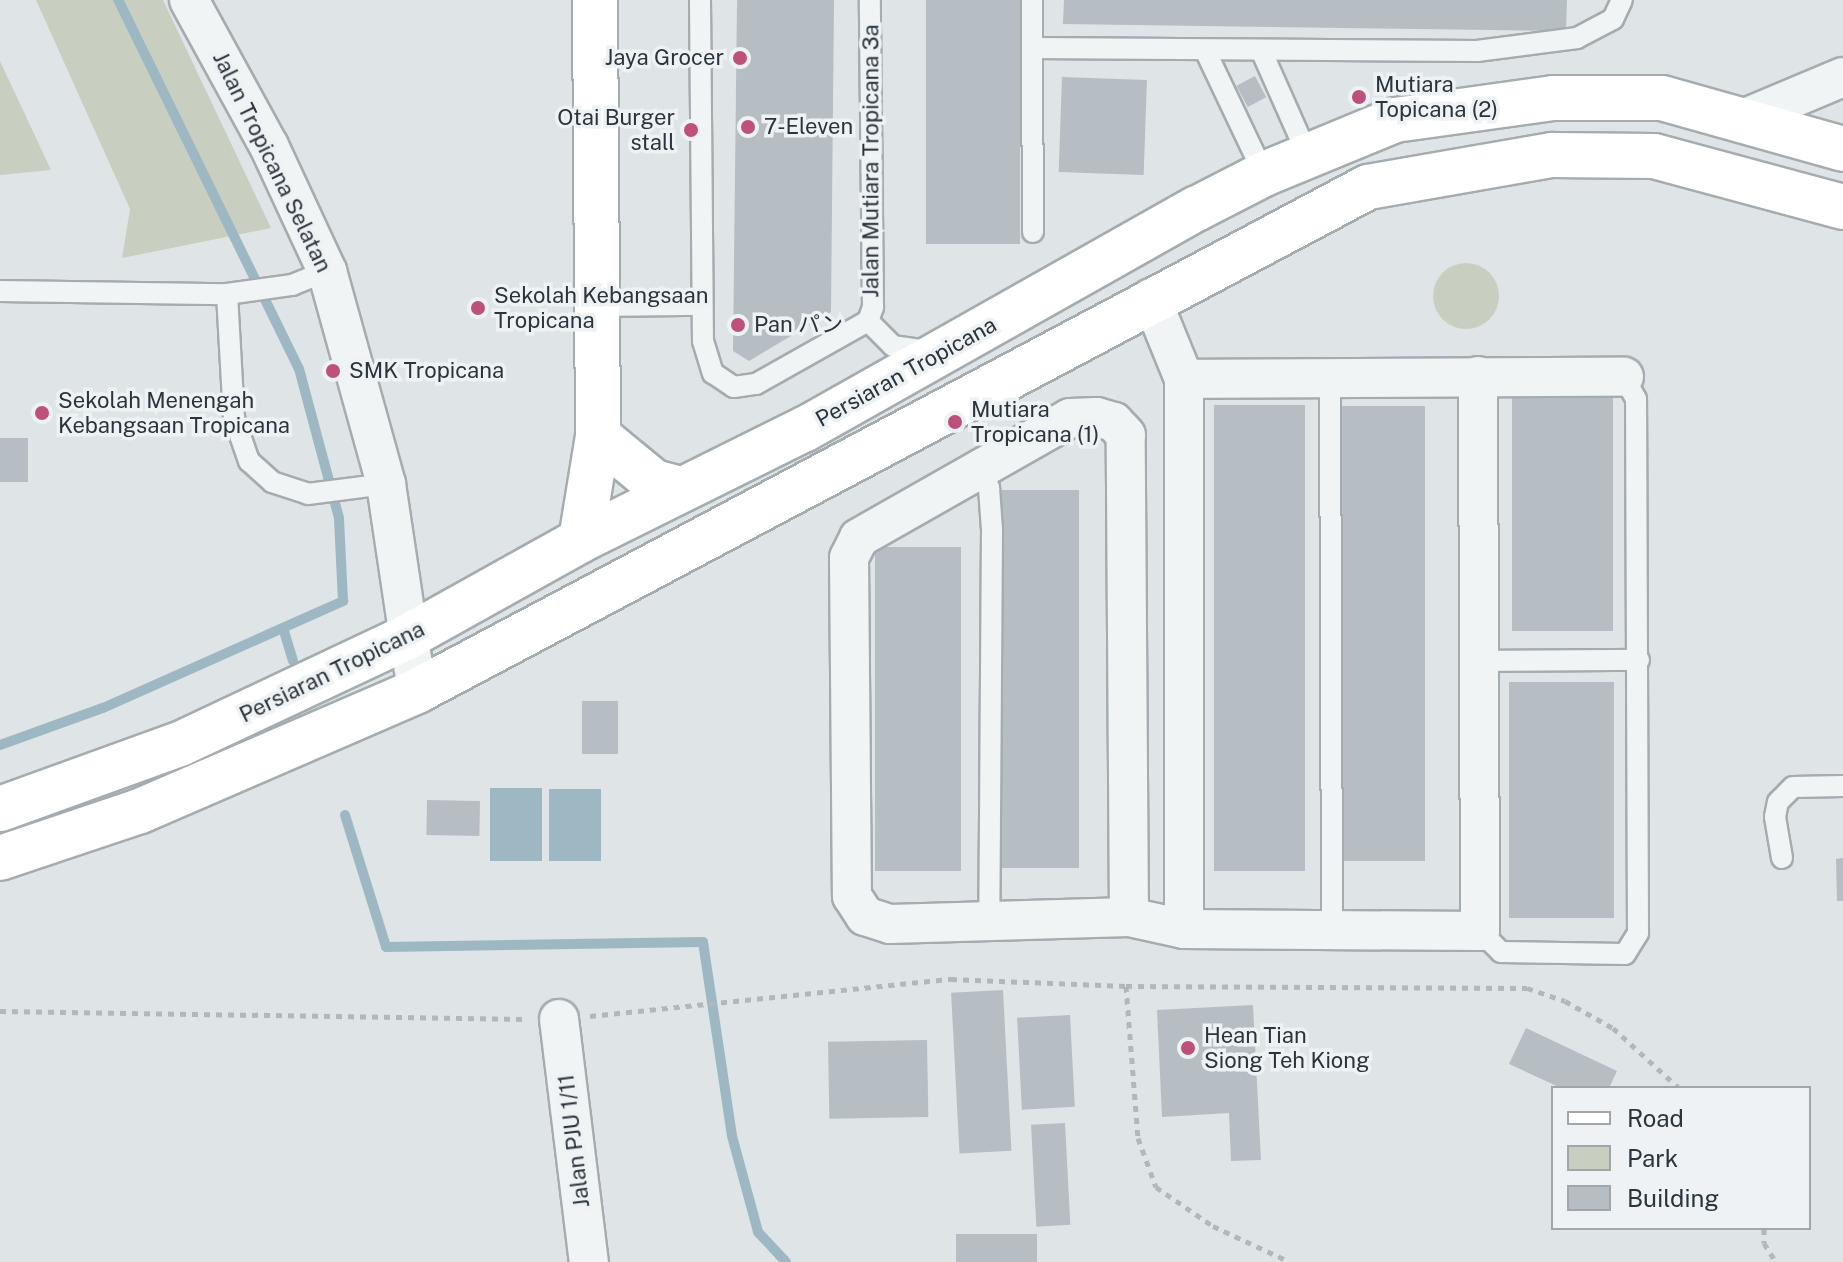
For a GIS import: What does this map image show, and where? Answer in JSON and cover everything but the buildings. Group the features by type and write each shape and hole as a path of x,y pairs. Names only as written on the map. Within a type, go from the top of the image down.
{"main road":[{"path":"581,540 598,436 595,0"},
{"name":"Persiaran Tropicana","path":"3,809 180,744 407,637 581,540 805,429 1264,174 1395,120 1553,98 1662,98 1843,149"},
{"path":"0,858 140,811 417,691 1151,298 1368,187 1552,155 1654,156 1843,207"},
{"path":"598,436 654,482 681,489"}],"street":[{"name":"Jalan Tropicana Selatan","path":"189,0 269,146 327,271 386,484 401,561 407,637 417,691"},
{"path":"1743,119 1843,77"},
{"path":"1151,298 1184,379 1184,929"},
{"path":"1129,917 1126,435 1114,422 1097,417 1070,418 859,538 849,558 852,896 865,916 890,924 1129,917 1184,929 1480,931 1482,661 1478,376"},
{"path":"1184,379 1624,377"},
{"path":"401,561 427,593 460,608"},
{"name":"Jalan PJU 1/11","path":"559,1019 589,1262"}],"lane":[{"path":"700,0 700,305 703,341 713,373 734,387 756,384 868,321 893,346 941,353"},
{"name":"Jalan Mutiara Tropicana 3a","path":"868,321 873,307 870,0"},
{"path":"1032,0 1033,232"},
{"path":"1033,48 1477,51 1577,38 1613,19 1622,0"},
{"path":"1205,50 1264,174"},
{"path":"1261,50 1308,156"},
{"path":"0,291 235,292 276,288 327,271"},
{"path":"235,292 234,418 249,461 272,482 316,493 386,484"},
{"path":"599,306 700,305"},
{"path":"1330,376 1332,931"},
{"path":"1480,931 1501,952 1625,954 1634,946 1639,660 1636,399 1624,377"},
{"path":"981,468 991,503 989,921"},
{"path":"1482,661 1639,660"},
{"path":"1782,858 1775,817 1778,802 1793,787 1843,786"}],"path":[{"path":"0,1011 559,1019 951,979 1126,986 1527,988 1565,1001 1613,1028 1677,1086"},
{"path":"1126,986 1138,1138 1156,1187 1213,1226 1288,1261"},
{"path":"1764,1230 1764,1243 1776,1262"}],"green space":[{"path":"36,0 163,0 271,228 122,258 130,209"},
{"path":"0,61 51,170 0,175"},
{"path":"1466,263 1479,265 1489,273 1497,283 1497,309 1489,319 1479,327 1466,329 1453,327 1443,319 1435,309 1433,296 1435,283 1443,273 1453,265"}],"water":[{"path":"490,788 542,788 542,861 490,861"},
{"path":"549,789 601,789 601,861 549,861"}],"waterway":[{"path":"0,745 103,708 343,601 339,518 299,369 118,0"},
{"path":"283,628 293,660"},
{"path":"345,815 386,947 703,942 732,1136 758,1232 786,1262"}],"place":[{"name":"Jaya Grocer","path":"740,58"},
{"name":"Mutiara Topicana (2)","path":"1359,97"},
{"name":"7-Eleven","path":"748,127"},
{"name":"Otai Burger stall","path":"691,130"},
{"name":"Sekolah Kebangsaan Tropicana","path":"478,308"},
{"name":"Pan パン","path":"738,325"},
{"name":"SMK Tropicana","path":"333,371"},
{"name":"Sekolah Menengah Kebangsaan Tropicana","path":"42,413"},
{"name":"Mutiara Tropicana (1)","path":"955,422"},
{"name":"Hean Tian Siong Teh Kiong","path":"1188,1048"}]}
